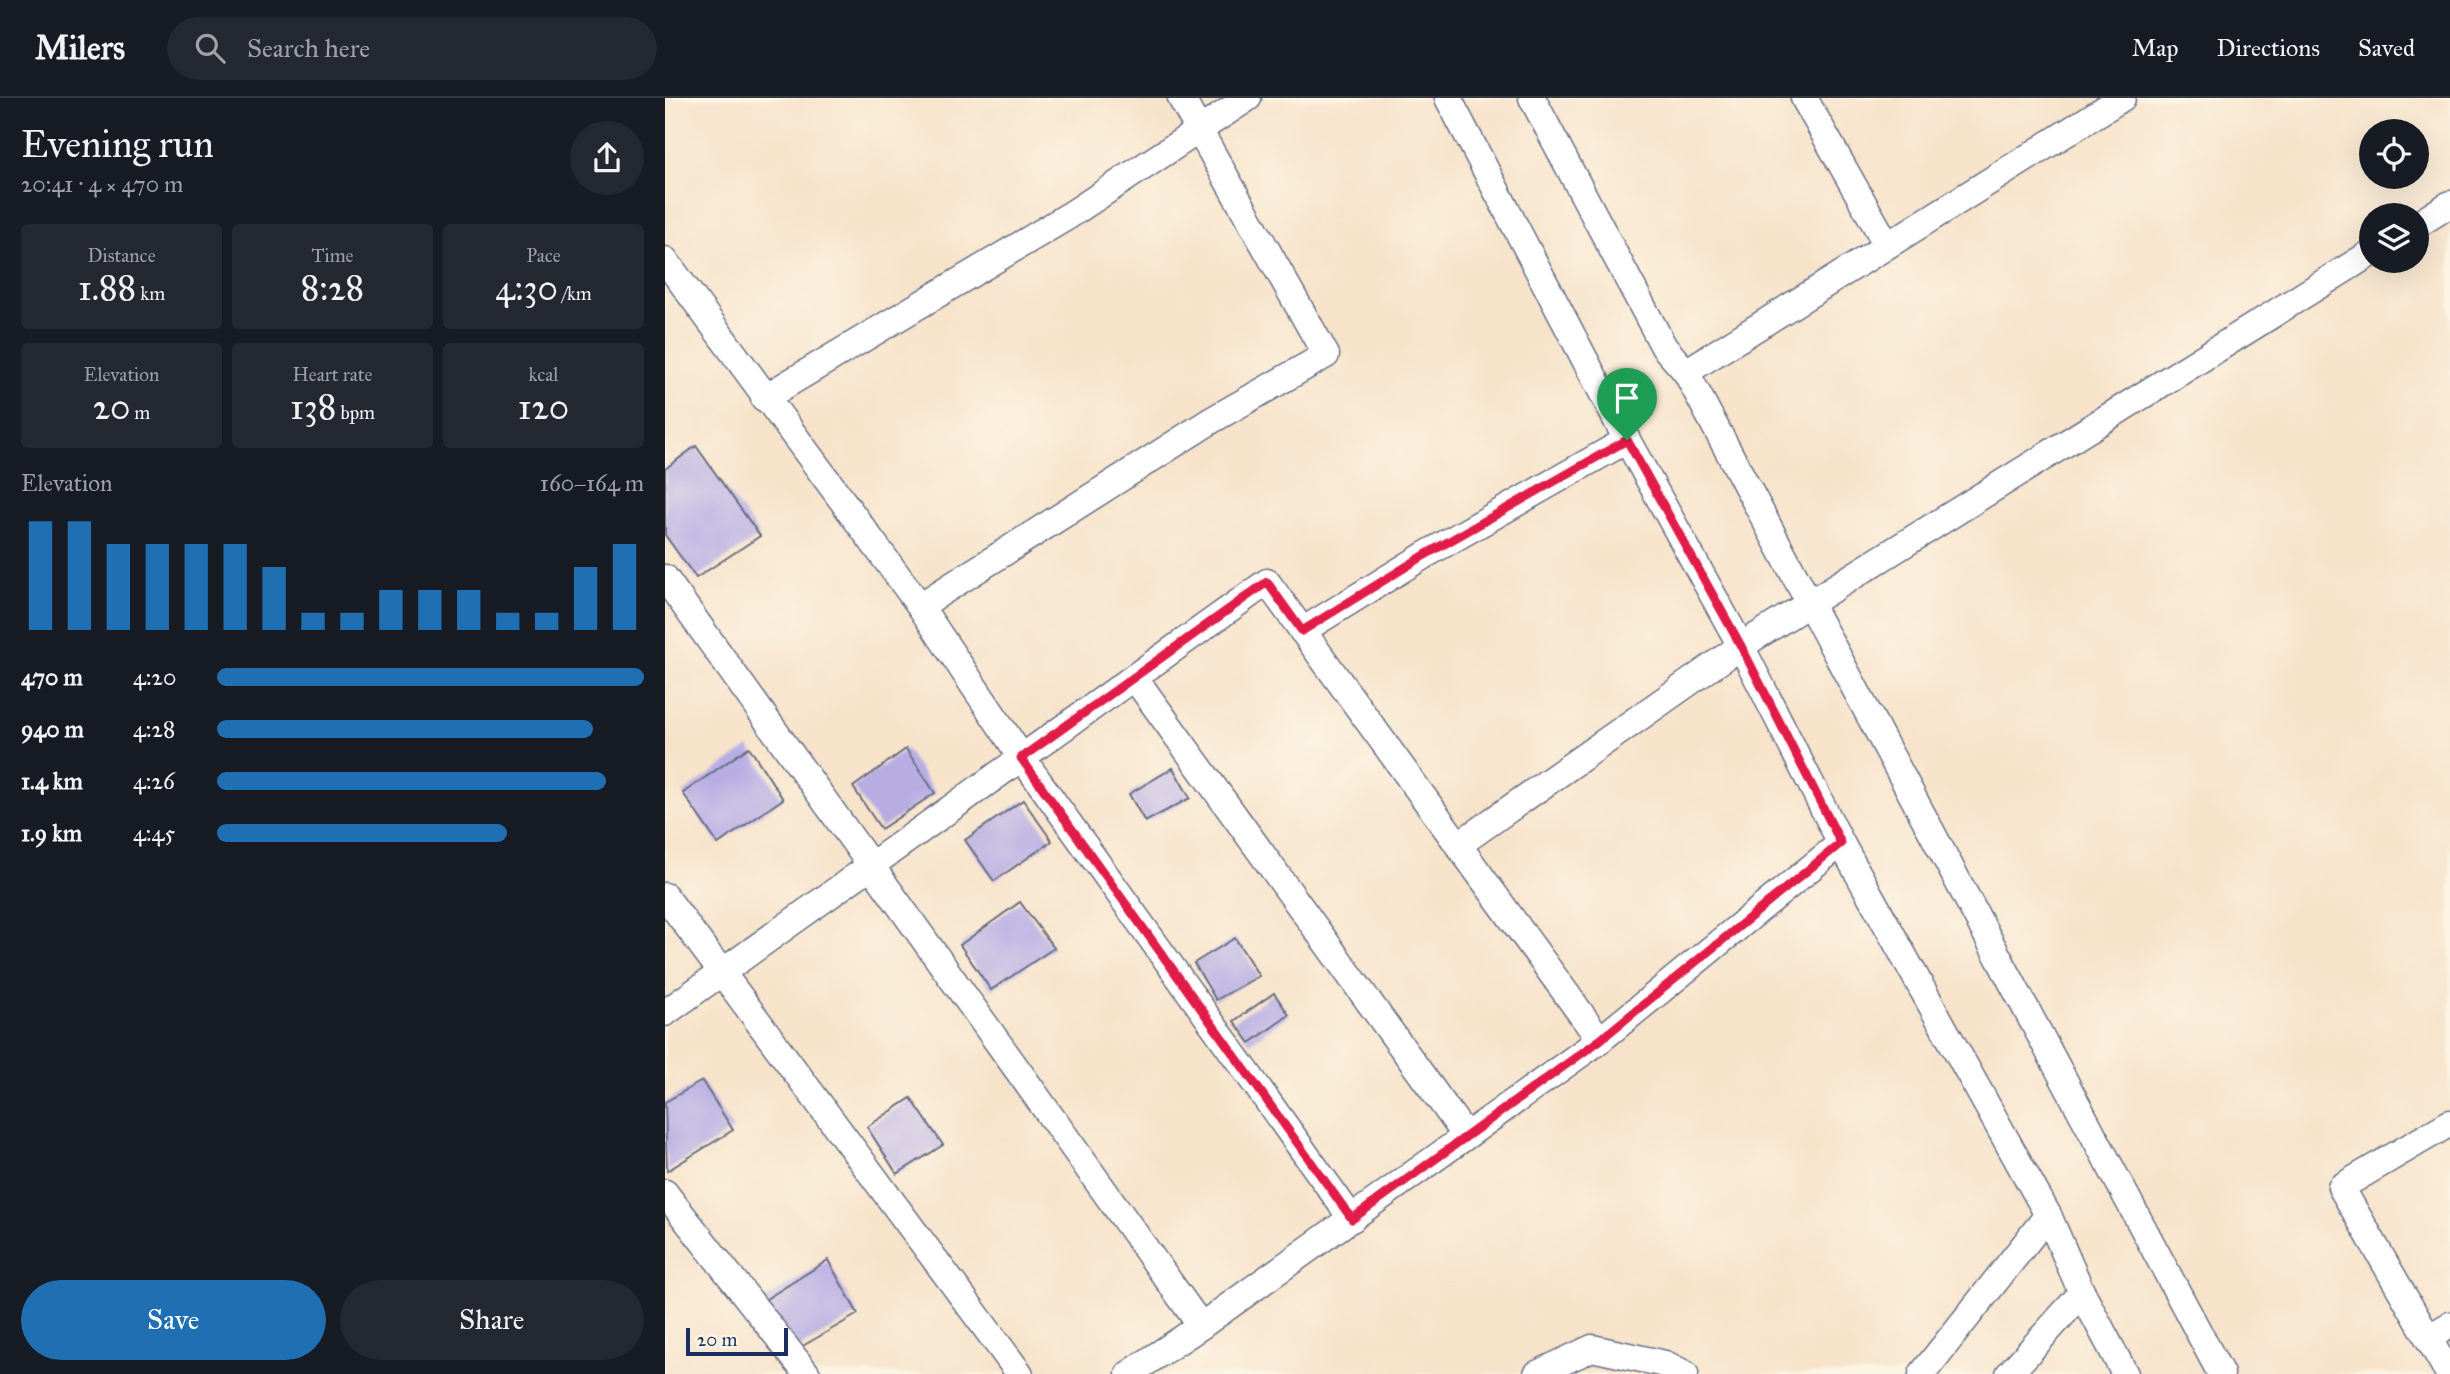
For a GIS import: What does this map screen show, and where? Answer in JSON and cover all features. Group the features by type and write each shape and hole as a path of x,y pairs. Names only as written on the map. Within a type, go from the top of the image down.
{"street":[{"path":"920,606 1212,420 1326,355 1181,98"},
{"path":"764,398 1070,215 1248,98"},
{"path":"1448,98 1627,440 1741,646 1841,843 2048,1215 2083,1293 2125,1374"},
{"path":"1532,98 1664,347 1686,372 1808,605 2221,1374"},
{"path":"1804,98 1887,245"},
{"path":"1686,372 2122,98"},
{"path":"2429,217 2450,204"},
{"path":"665,260 764,398 920,606 1021,758 1352,1219"},
{"path":"1458,845 1741,646 2359,261"},
{"path":"1302,631 1425,555 1627,440"},
{"path":"665,578 1201,1326"},
{"path":"665,1013 1267,582 1600,1040"},
{"path":"1134,677 1466,1136"},
{"path":"1129,1374 1352,1219 1600,1040 1841,843"},
{"path":"665,896 1020,1374"},
{"path":"2449,1374 2439,1332 2341,1187 2450,1123"},
{"path":"665,1193 807,1374"},
{"path":"1922,1374 2048,1215"},
{"path":"2009,1374 2083,1293"},
{"path":"1537,1374 1592,1348 1665,1364 1685,1374"}],"building":[{"path":"696,446 760,536 696,578 665,535 665,469"},
{"path":"749,747 783,799 718,844 683,793"},
{"path":"906,749 935,793 881,829 853,787"},
{"path":"1173,768 1190,798 1145,822 1129,794"},
{"path":"1023,800 1052,841 994,881 965,840"},
{"path":"1020,902 1054,948 991,990 960,945"},
{"path":"1235,938 1259,976 1216,1000 1194,963"},
{"path":"1274,993 1289,1015 1250,1043 1234,1021"},
{"path":"702,1081 733,1130 667,1171 665,1102"},
{"path":"911,1098 943,1145 897,1174 867,1127"},
{"path":"828,1260 858,1314 794,1351 763,1301"}],"route":[{"path":"1627,440 1741,646 1841,843 1600,1040 1352,1219 1021,758 1267,582 1302,631 1425,555 1627,440"}]}
